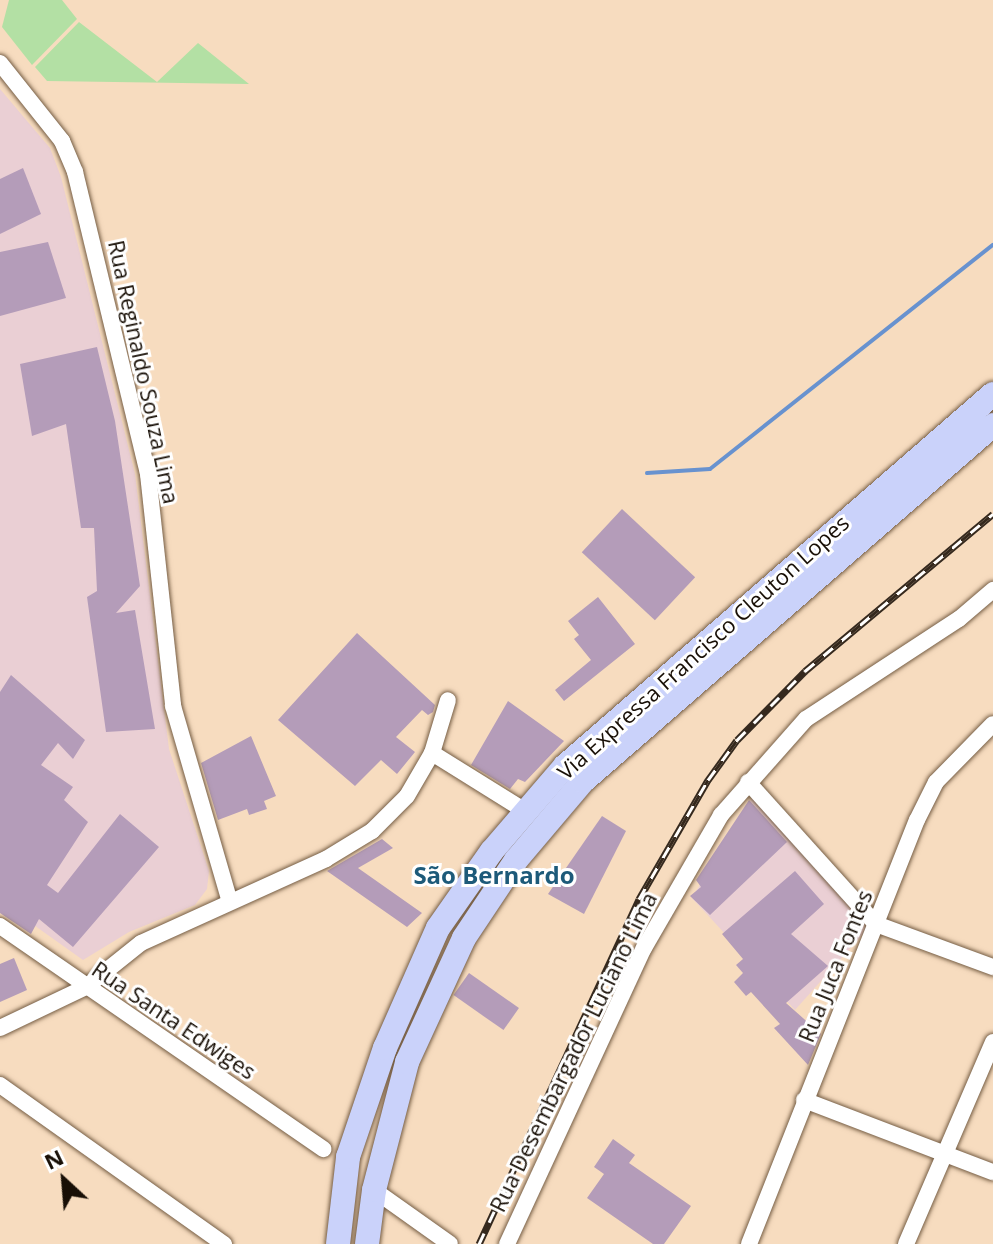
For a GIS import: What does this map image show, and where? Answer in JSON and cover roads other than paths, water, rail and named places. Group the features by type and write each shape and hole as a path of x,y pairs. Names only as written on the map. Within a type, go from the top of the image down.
{"highway":[{"name":"Via Expressa Francisco Cleuton Lopes","path":"338,1244 348,1157 391,1035 438,928 525,811 565,766 993,394"},
{"name":"Via Expressa Francisco Cleuton Lopes","path":"367,1244 374,1190 407,1062 464,938 516,860 583,781 993,425"}],"street":[{"name":"Rua Reginaldo Souza Lima","path":"0,63 62,141 75,172 148,474 173,706 229,899"},
{"name":"Rua Desembargador Luciano Lima","path":"507,1244 644,948 714,827 748,782 806,719 840,692 959,619 993,590"},
{"path":"0,1028 86,987 141,943 229,899 326,859 372,831 407,796 432,753 448,700"},
{"name":"Rua Juca Fontes","path":"749,1244 804,1100 936,782 993,724"},
{"path":"432,753 525,811"},
{"path":"748,782 876,924 993,967"},
{"name":"Rua Santa Edwiges","path":"0,926 323,1149"},
{"path":"906,1244 993,1042"},
{"path":"0,1085 224,1244"},
{"path":"804,1100 993,1172"},
{"path":"374,1190 450,1244"}],"waterway":[{"path":"647,473 710,469 993,245"}],"railway":[{"path":"479,1244 639,899 708,780 737,740 805,671 993,514"}],"district":[{"name":"São Bernardo","path":"494,875"}]}
